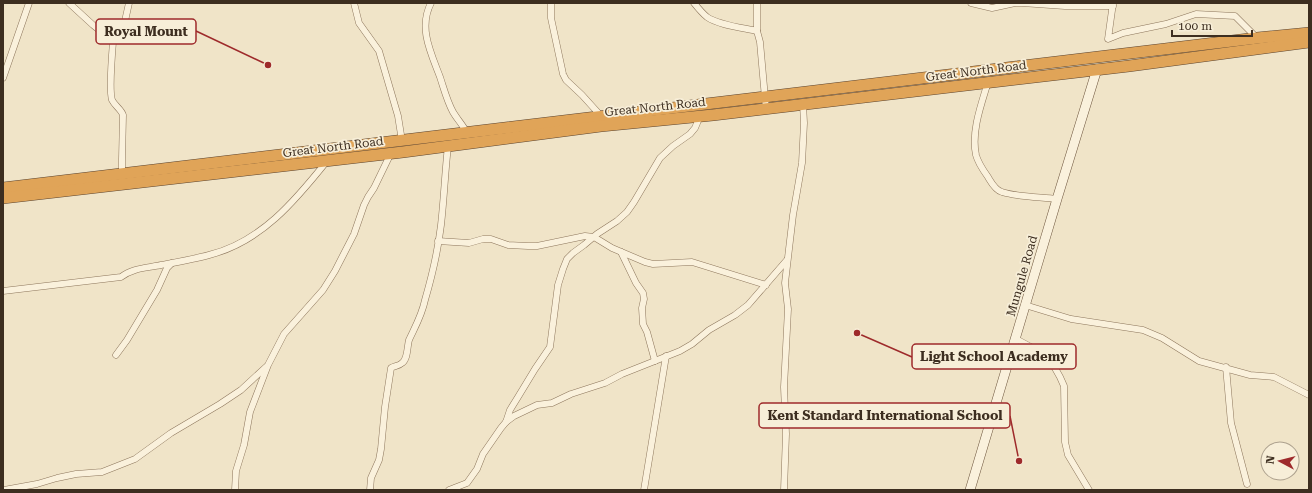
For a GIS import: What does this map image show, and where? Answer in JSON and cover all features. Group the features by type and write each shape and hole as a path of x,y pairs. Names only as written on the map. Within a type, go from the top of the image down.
{"highway":[{"name":"Great North Road","path":"3,188 122,174 402,146 467,133 601,116 1309,33"},
{"name":"Great North Road","path":"3,198 391,153 402,146 448,146 601,126 766,109 1309,42"}],"street":[{"path":"3,78 29,3"},
{"path":"69,3 92,25 98,29 116,35"},
{"path":"122,174 123,115 122,111 114,103 111,94 113,42 125,21 129,3"},
{"path":"354,3 359,23 379,51 398,116 402,146"},
{"path":"431,3 426,15 425,23 428,46 450,105 467,133"},
{"path":"551,3 551,18 563,74 566,80 601,116"},
{"path":"694,3 702,13 716,22 757,31"},
{"path":"757,3 757,31 760,42 766,109"},
{"path":"971,3 992,8 1015,3 1065,6 1113,4 1108,39 1123,33 1166,24 1196,14 1235,16 1257,38"},
{"name":"Mungule Road","path":"970,490 1097,69"},
{"path":"988,82 976,131 975,146 982,168 995,187 1001,192 1057,199"},
{"path":"784,490 786,434 784,387 788,309 786,283 787,260 802,163 803,104"},
{"path":"449,490 467,483 477,469 483,454 506,422 510,410 518,396 550,347 558,285 568,259 573,253 627,212 660,158 673,146 690,134 695,128 700,116"},
{"path":"370,490 371,478 379,460 381,449 384,407 391,368 401,364 405,359 409,342 419,320 425,300 438,241 448,146"},
{"path":"235,490 236,471 244,445 250,412 268,365 284,334 323,290 335,271 354,234 368,196 374,188 391,153"},
{"path":"3,291 121,277 126,272 136,269 172,263 226,250 240,244 268,225 293,202 328,160"},
{"path":"438,241 469,243 483,239 491,239 519,247 538,246 585,236 594,237 635,259 654,264 692,262 766,285"},
{"path":"621,252 636,283 643,293 643,324 647,332 655,361"},
{"path":"506,422 525,410 537,405 552,402 570,394 605,383 622,374 680,351 692,344 709,330 724,323 748,305 787,260"},
{"path":"116,354 127,340 167,268 172,263"},
{"path":"1025,305 1071,319 1143,330 1162,338 1199,361 1226,367 1250,375 1274,377 1309,395"},
{"path":"1016,339 1042,353 1051,361 1060,377 1064,386 1065,442 1068,455 1090,490"},
{"path":"644,490 666,356"},
{"path":"4,490 37,487 57,478 76,474 102,472 135,459 171,433 241,390 268,365"},
{"path":"1226,367 1231,422 1247,484"},
{"path":"467,483 471,490"}],"place":[{"name":"Royal Mount","path":"268,65"},
{"name":"Light School Academy","path":"857,333"},
{"name":"Kent Standard International School","path":"1019,461"}]}
